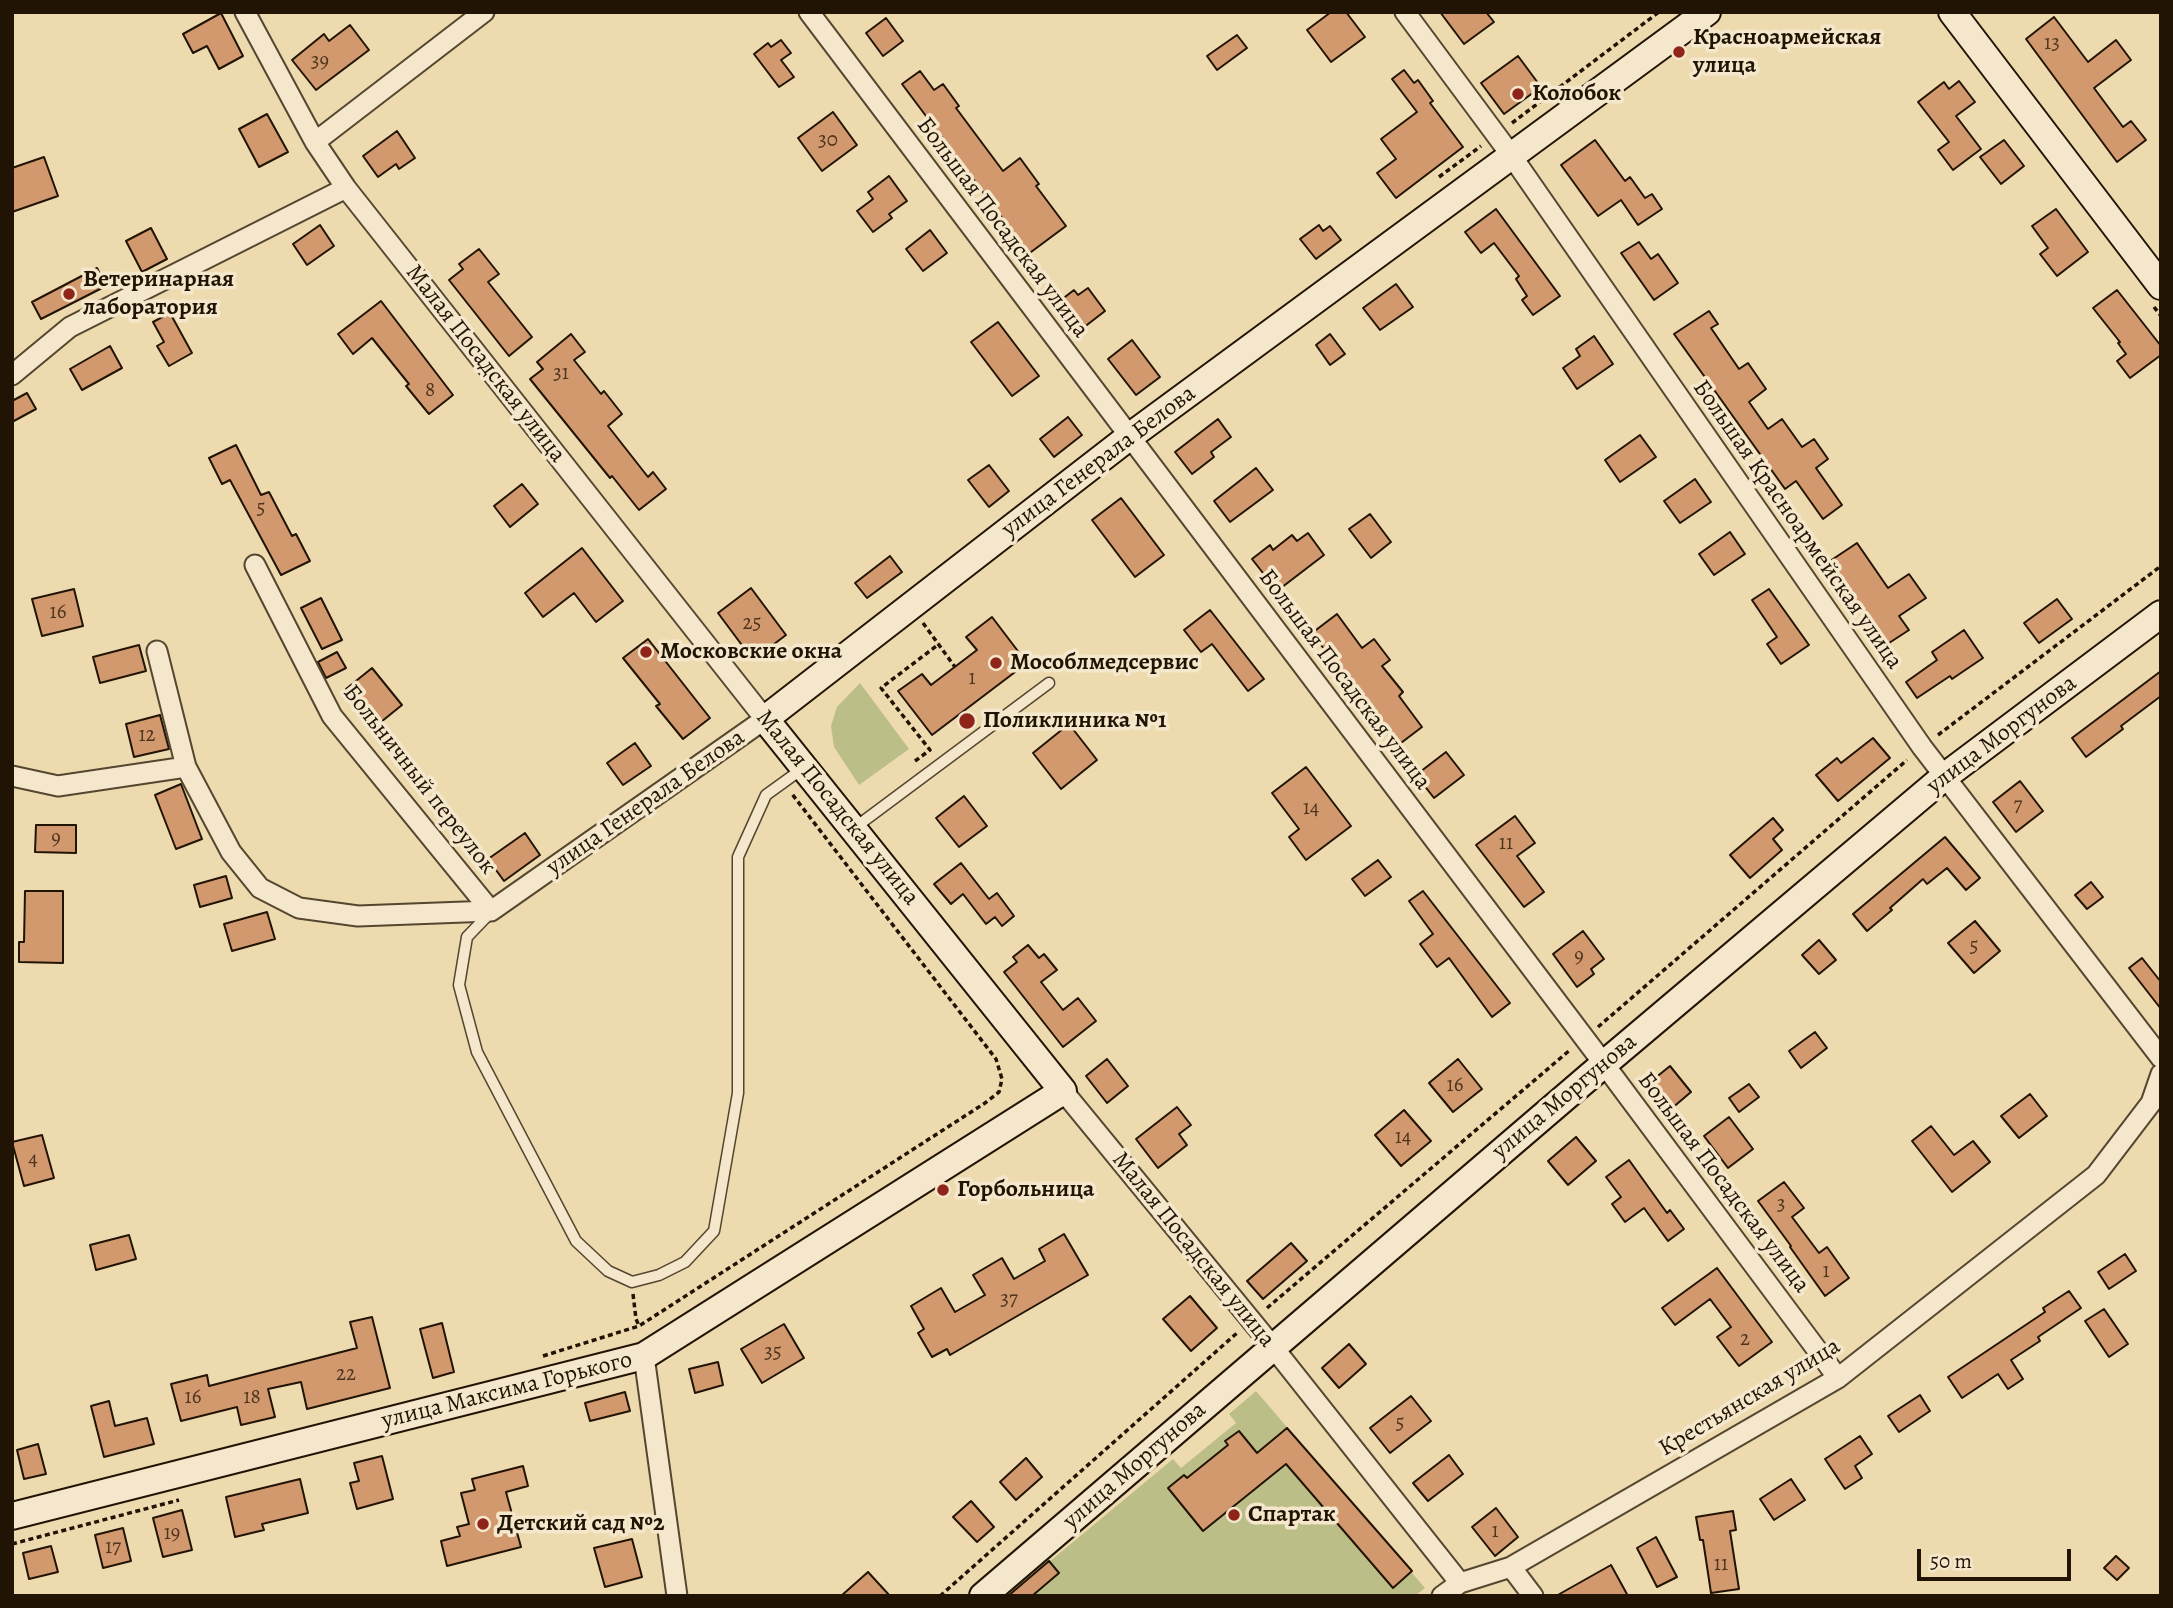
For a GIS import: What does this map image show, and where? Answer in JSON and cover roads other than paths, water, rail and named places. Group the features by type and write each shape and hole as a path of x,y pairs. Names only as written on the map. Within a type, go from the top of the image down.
{"main road":[{"path":"1952,12 2161,286"},
{"name":"улица Генерала Белова","path":"765,719 1129,437 1703,13"},
{"name":"улица Моргунова","path":"983,1596 1604,1063 1944,777 2161,614"},
{"name":"Малая Посадская улица","path":"765,719 1063,1091"},
{"name":"улица Максима Горького","path":"12,1516 645,1356 1063,1091"}],"street":[{"name":"Малая Посадская улица","path":"245,12 314,142 346,188 765,719"},
{"path":"314,142 484,12"},
{"name":"Большая Посадская улица","path":"809,12 1604,1063 1838,1378"},
{"name":"Большая Красноармейская улица","path":"1405,12 1511,155 1922,747 2161,1058"},
{"path":"12,375 70,327 346,188"},
{"name":"Больничный переулок","path":"256,565 332,716 491,911"},
{"path":"157,651 186,767 231,852 260,888 299,908 358,916 491,911"},
{"name":"улица Генерала Белова","path":"491,911 765,719"},
{"path":"12,776 58,786 186,767"},
{"name":"Крестьянская улица","path":"1443,1596 1460,1583 1511,1567 1838,1378 2096,1174 2151,1103 2161,1074"},
{"name":"Малая Посадская улица","path":"1063,1091 1273,1347 1460,1583"},
{"path":"645,1356 677,1596"},
{"path":"1511,1567 1533,1596"}],"lane":[{"path":"853,829 1049,683"},
{"path":"491,911 467,937 458,985 477,1052 576,1241 608,1271 632,1282 659,1275 685,1262 714,1231 738,1093 738,857 766,795 804,767"}],"place":[{"name":"Красноармейская улица","path":"1679,52"},
{"name":"Колобок","path":"1518,94"},
{"name":"Ветеринарная лаборатория","path":"69,294"},
{"name":"Московские окна","path":"646,652"},
{"name":"Мособлмедсервис","path":"996,663"},
{"name":"Поликлиника №1","path":"967,721"},
{"name":"Горбольница","path":"943,1190"},
{"name":"Спартак","path":"1234,1515"},
{"name":"Детский сад №2","path":"483,1524"}]}
